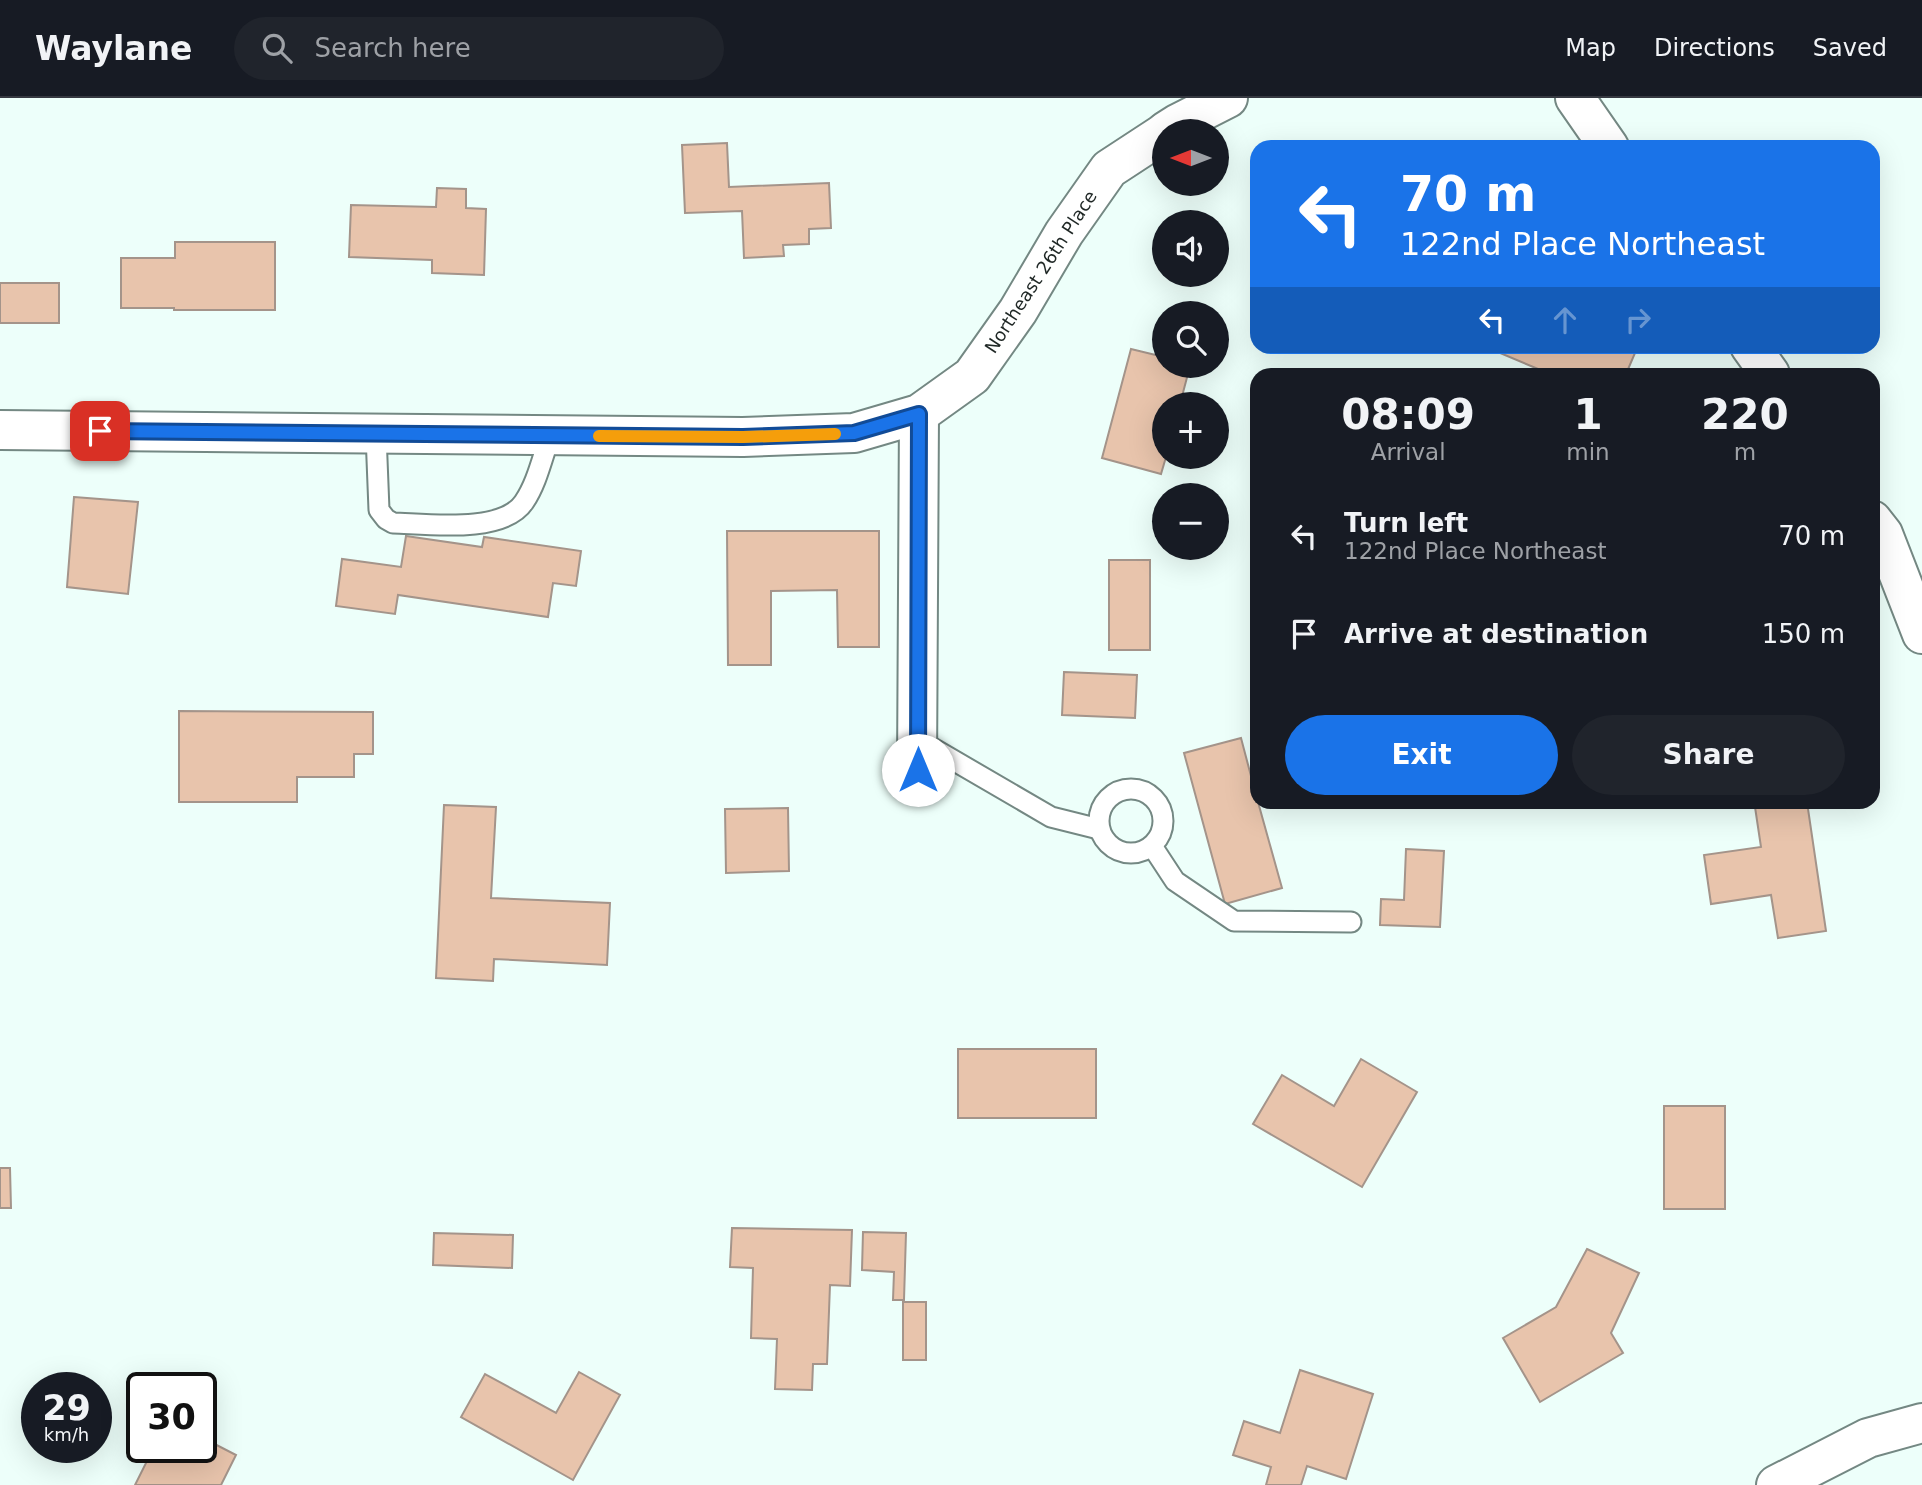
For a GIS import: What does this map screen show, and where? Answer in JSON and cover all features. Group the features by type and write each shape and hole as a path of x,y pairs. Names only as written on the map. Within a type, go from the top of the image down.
{"street":[{"name":"Northeast 26th Place","path":"1187,119 1228,98"},
{"path":"1575,98 1604,140"},
{"name":"Northeast 26th Place","path":"0,430 743,437 854,433 919,414 972,376 1018,311 1064,233 1109,169 1152,141"},
{"path":"918,755 919,414"},
{"path":"1880,531 1922,634"},
{"path":"1776,1485 1868,1438 1922,1423"}],"lane":[{"path":"376,434 379,510 386,519 393,523 470,524 497,521 523,505 534,484 550,436"},
{"path":"918,755 1051,817 1099,829"},
{"path":"1125,789 1136,789 1146,792 1154,799 1163,818 1162,828 1152,846 1131,854 1111,847 1099,829 1098,818 1107,799 1125,789"},
{"path":"1152,846 1175,881 1234,921 1351,922"}],"building":[{"path":"727,143 729,187 829,183 831,228 809,229 809,244 783,245 784,256 744,258 742,211 685,213 682,145"},
{"path":"437,188 466,189 466,208 486,209 484,275 432,273 432,260 349,257 351,205 436,207"},
{"path":"175,242 275,242 275,310 121,308 121,258 175,258"},
{"path":"0,283 59,283 59,323 0,323"},
{"path":"1131,349 1152,354 1152,378 1187,378 1183,392 1152,392 1152,469 1162,469 1161,474 1102,458"},
{"path":"1502,354 1635,354 1629,368 1536,368"},
{"path":"74,497 138,502 128,594 67,587"},
{"path":"727,531 879,531 879,647 838,647 837,590 771,591 771,665 728,665"},
{"path":"406,536 482,547 484,537 581,551 576,586 553,583 548,617 398,595 395,614 336,606 342,559 401,567"},
{"path":"1109,560 1150,560 1150,650 1109,650"},
{"path":"1064,672 1137,675 1135,718 1062,715"},
{"path":"179,711 373,712 373,754 354,754 354,777 297,777 297,802 179,802"},
{"path":"1241,738 1250,772 1250,809 1260,809 1282,888 1225,904 1184,753"},
{"path":"444,805 496,807 491,898 610,903 607,965 494,959 493,981 436,978"},
{"path":"788,808 789,871 726,873 725,809"},
{"path":"1755,809 1808,809 1826,931 1778,938 1771,895 1711,904 1704,855 1761,847"},
{"path":"1406,849 1444,851 1440,927 1380,925 1381,899 1404,900"},
{"path":"958,1049 1096,1049 1096,1118 958,1118"},
{"path":"1361,1059 1417,1092 1362,1187 1253,1124 1282,1075 1334,1106"},
{"path":"1664,1106 1725,1106 1725,1209 1664,1209"},
{"path":"0,1168 10,1168 11,1208 0,1208"},
{"path":"732,1228 852,1230 850,1286 830,1285 827,1364 813,1364 812,1390 775,1389 777,1339 751,1338 753,1268 730,1267"},
{"path":"863,1232 906,1233 904,1300 893,1300 894,1272 862,1270"},
{"path":"434,1233 513,1235 512,1268 433,1265"},
{"path":"1587,1249 1639,1273 1611,1333 1623,1353 1540,1402 1503,1338 1556,1307"},
{"path":"903,1302 926,1302 926,1360 903,1360"},
{"path":"1300,1370 1373,1394 1346,1479 1307,1466 1301,1485 1266,1485 1271,1467 1233,1455 1244,1421 1280,1433"},
{"path":"579,1372 620,1395 573,1480 461,1417 485,1374 556,1413"},
{"path":"217,1445 236,1455 221,1485 135,1485 146,1463 217,1463"}],"slow traffic":[{"path":"599,436 743,437 835,434"}],"route":[{"path":"100,431 743,437 854,433 919,414 918,770"}]}
